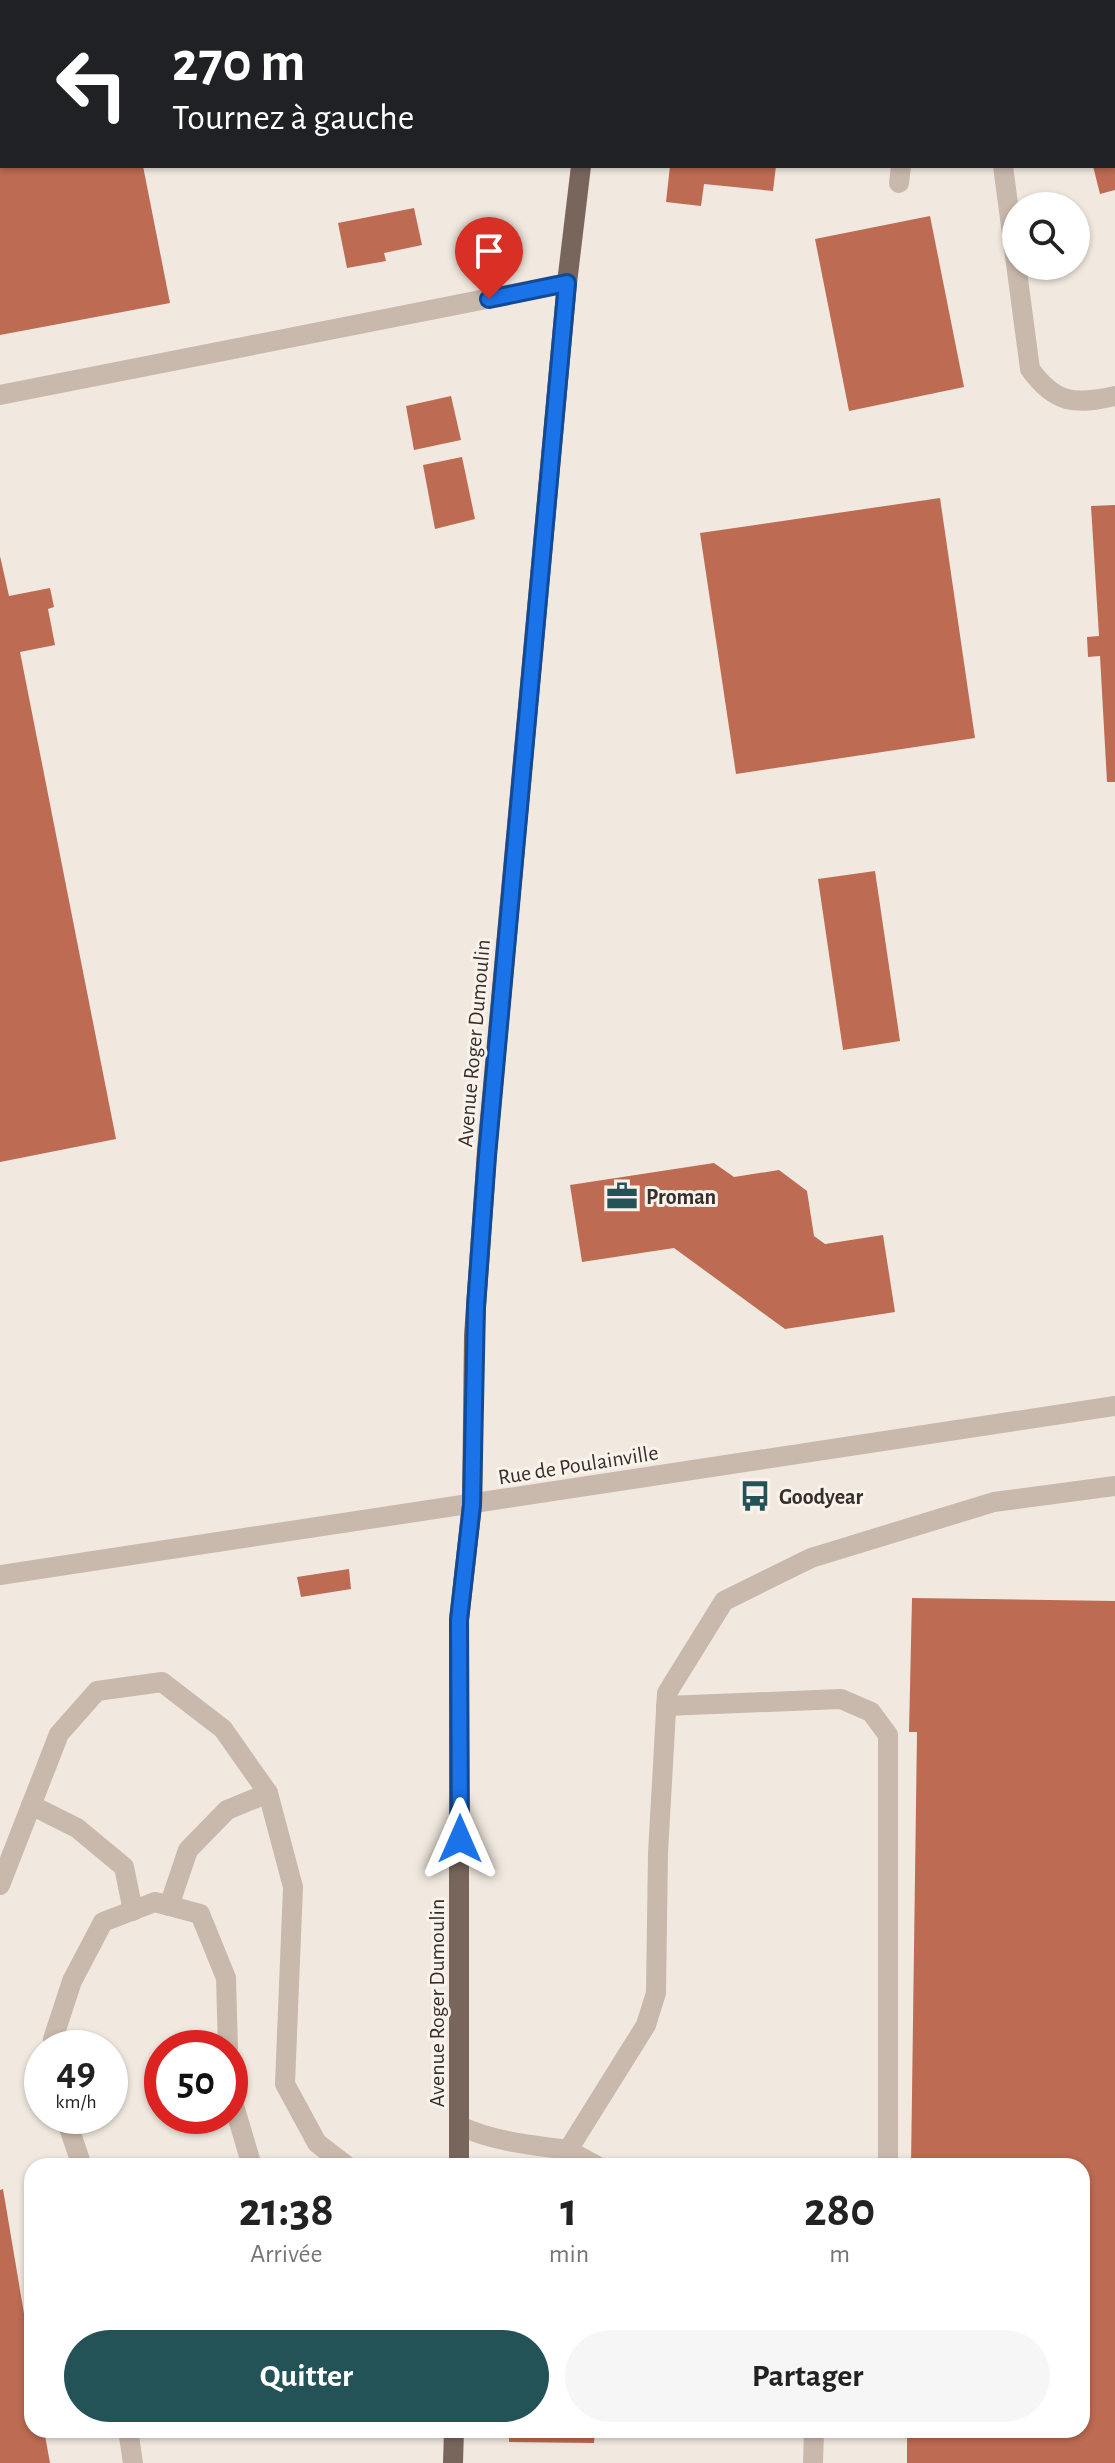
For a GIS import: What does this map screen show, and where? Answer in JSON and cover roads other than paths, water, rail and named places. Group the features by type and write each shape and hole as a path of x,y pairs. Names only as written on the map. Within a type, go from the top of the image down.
{"main road":[{"name":"Avenue Roger Dumoulin","path":"459,2158 459,1620 472,1505 474,1336 487,1156 567,283 581,168"},
{"path":"453,2463 454,2438"}],"street":[{"path":"1003,168 1030,369 1044,389 1067,401 1115,396"},
{"path":"0,395 567,283"},
{"name":"Rue de Poulainville","path":"0,1575 1115,1406"},
{"path":"568,2150 646,2025 656,1993 658,1853 667,1693 724,1601 811,1558 994,1502 1115,1486"},
{"path":"0,1885 59,1734 97,1691 162,1682 223,1729 268,1793 293,1887 285,2084 317,2143 337,2158"},
{"path":"666,1706 841,1699 871,1712 888,1735 888,2158"},
{"path":"169,1906 188,1850 227,1810 268,1793"},
{"path":"31,1805 77,1828 124,1867 133,1911"},
{"path":"56,2030 72,1981 103,1922 155,1902 200,1914 226,1978 227,2030"},
{"path":"460,2126 483,2136 528,2146 568,2150 582,2158"},
{"path":"71,2134 79,2158"},
{"path":"242,2134 250,2158"},
{"path":"129,2438 133,2463"},
{"path":"813,2463 814,2438"}],"place":[{"name":"Proman","path":"622,1196"},
{"name":"Goodyear","path":"755,1496"}]}
